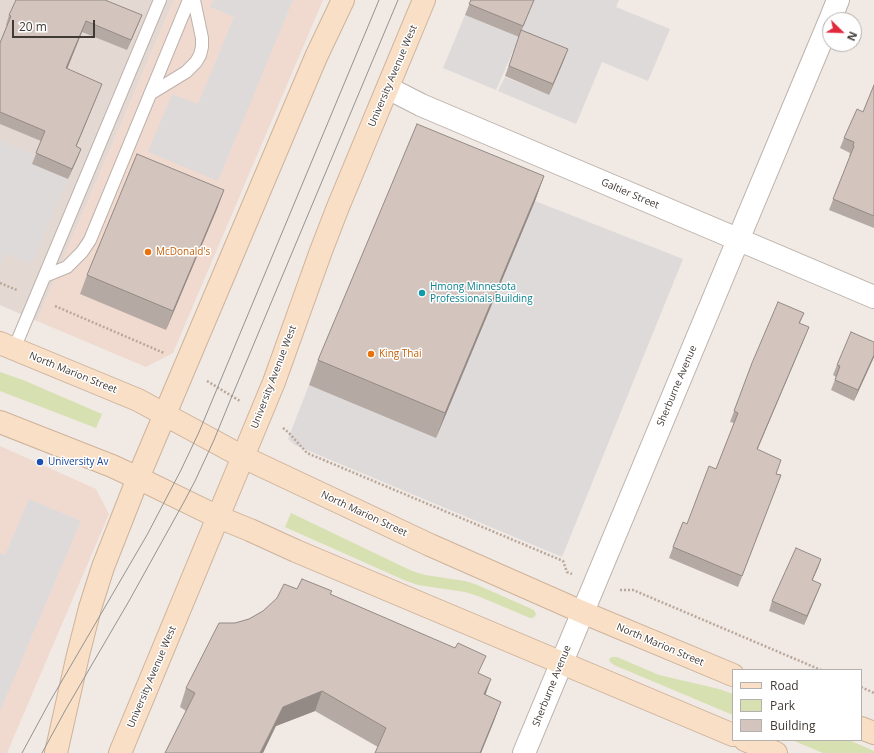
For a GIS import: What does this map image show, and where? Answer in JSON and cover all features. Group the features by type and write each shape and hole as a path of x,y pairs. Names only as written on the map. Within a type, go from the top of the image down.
{"main road":[{"path":"56,753 78,655 90,608 103,567 138,478 316,57 343,0"},
{"name":"University Avenue West","path":"120,753 274,382 328,233 424,0"},
{"name":"North Marion Street","path":"7,346 138,400 243,457 430,546 732,675"},
{"path":"0,422 104,463 218,517 296,551 732,735"},
{"path":"862,728 874,733"},
{"path":"747,741 776,753"}],"street":[{"name":"Sherburne Avenue","path":"833,12 838,0"},
{"name":"Sherburne Avenue","path":"524,753 822,39"},
{"name":"Galtier Street","path":"388,88 421,105 874,297"}],"lane":[{"path":"7,346 36,298 160,0"},
{"path":"45,276 67,267 82,252 90,240 189,0"},
{"path":"150,94 186,72 196,62 200,55 202,38 194,0"}],"path":[{"path":"0,283 164,353 184,369 261,413 288,432 307,453 563,561 567,572 620,591 633,590 819,669"},
{"path":"862,687 874,693"}],"shaded area":[{"path":"0,0 174,0 37,321 0,305"},
{"path":"174,0 323,0 173,353 146,367 37,321"},
{"path":"213,0 293,0 218,181 148,152 172,94 198,104 234,17 210,7"},
{"path":"534,0 619,0 616,7 670,29 648,81 602,62 576,124 498,91 505,77 549,95 518,40 496,90 443,68 465,15 519,37"},
{"path":"0,140 35,155 32,164 68,179 31,264 5,253 0,265"},
{"path":"535,201 683,259 562,557 295,445 288,439 309,385"},
{"path":"0,446 96,489 109,514 7,753 0,753"},
{"path":"29,499 81,521 0,711 0,553 5,555"}],"green space":[{"path":"0,372 23,380 102,414 96,428 0,391"},
{"path":"291,513 412,571 425,575 475,584 534,610 536,614 533,618 530,618 465,592 418,585 404,580 285,527"},
{"path":"612,657 617,657 659,675 719,689 732,694 732,715 614,665 609,659"},
{"path":"794,741 851,741 874,751 874,753 823,753"}],"building":[{"path":"16,0 105,0 142,15 131,40 86,21 66,68 102,84 76,146 81,149 72,169 36,153 45,131 0,112 0,43 11,16 9,15"},
{"path":"471,0 534,0 523,26 469,4"},
{"path":"521,30 568,49 553,84 509,66"},
{"path":"874,85 874,216 833,199 854,146 854,142 844,138 857,109 863,112"},
{"name":"Hmong Minnesota Professionals Building","path":"417,124 544,176 445,413 318,360"},
{"name":"McDonald's","path":"137,154 224,190 173,311 87,275"},
{"path":"778,302 804,313 799,323 809,327 757,449 781,460 776,474 781,475 742,576 673,547 683,522 687,524 709,466 716,469 738,413 734,411 752,363"},
{"path":"851,332 874,342 874,355 858,390 835,380 840,366 837,365"},
{"path":"796,548 821,559 812,580 821,584 807,616 772,601"},
{"path":"302,579 332,591 330,594 455,648 458,643 486,656 478,673 491,679 484,694 501,702 480,753 375,753 386,728 322,691 283,707 260,753 165,753 195,693 186,688 219,623 235,623 249,619 263,611 277,598 284,584 297,589"}],"tram line":[{"path":"22,753 49,703 147,535 181,470 199,432 379,0"},
{"path":"42,753 129,601 195,481 214,440 398,0"}],"place":[{"name":"McDonald's","path":"148,252"},
{"name":"Hmong Minnesota Professionals Building","path":"422,293"},
{"name":"King Thai","path":"371,354"},
{"name":"University Av","path":"40,462"}]}
